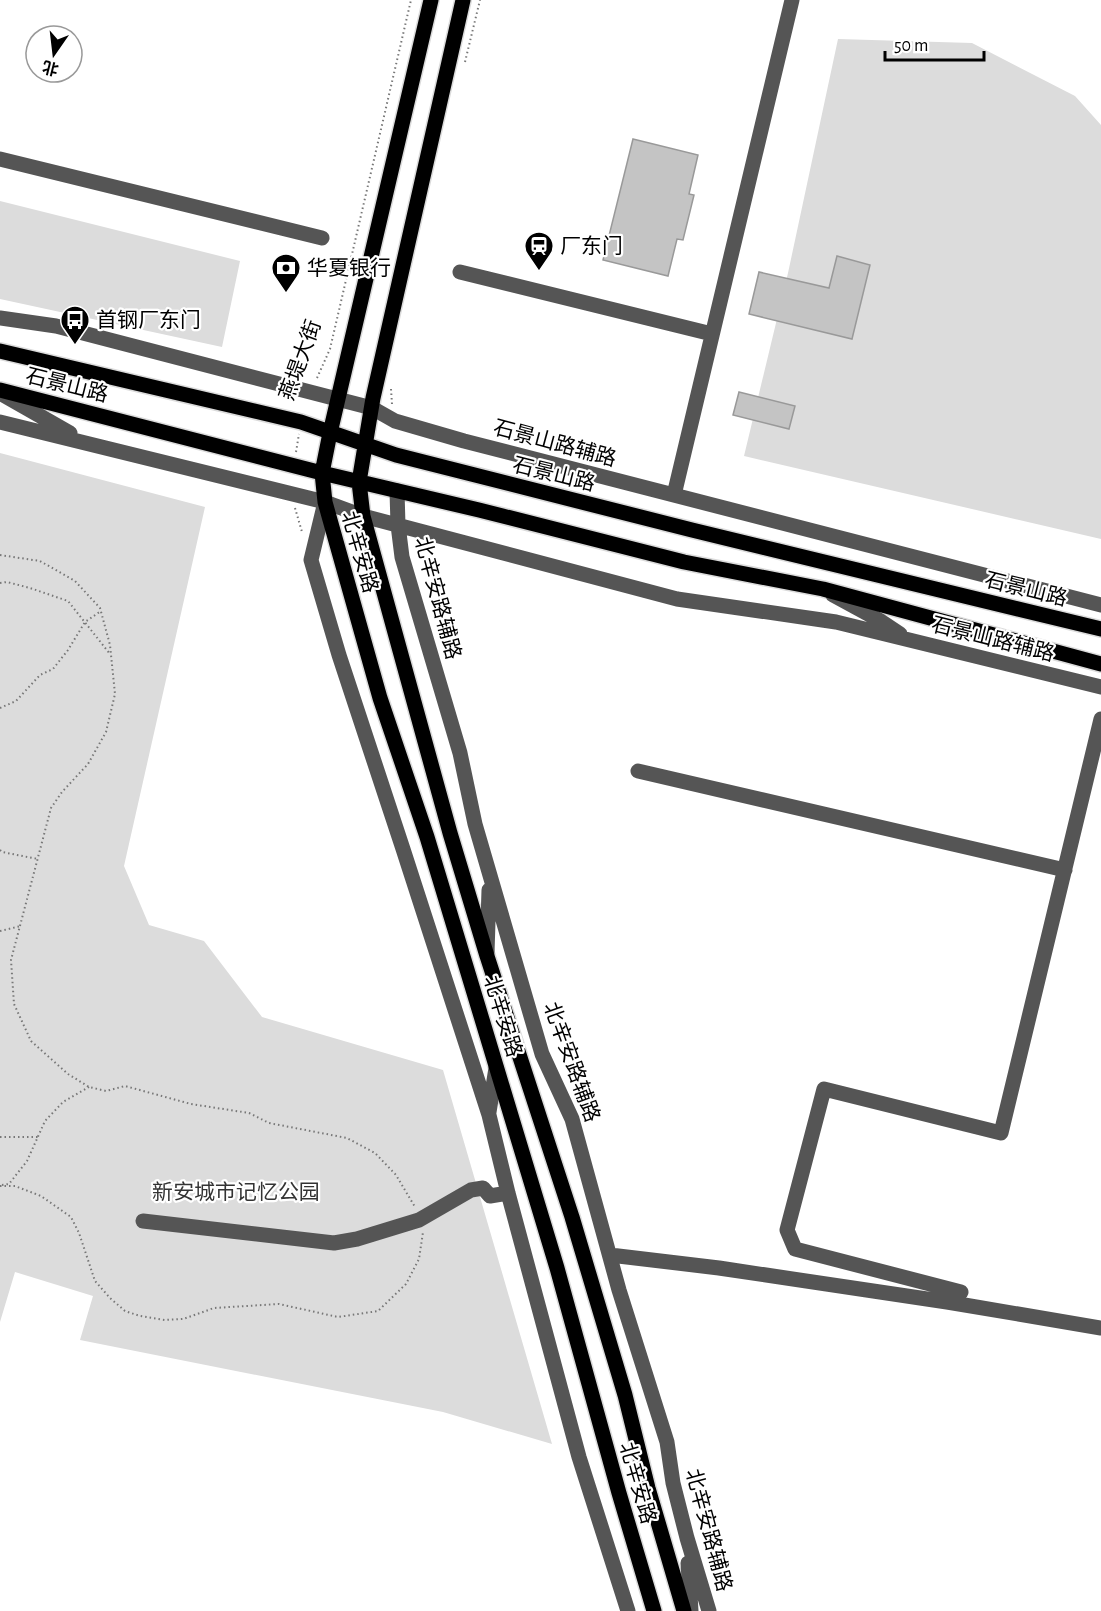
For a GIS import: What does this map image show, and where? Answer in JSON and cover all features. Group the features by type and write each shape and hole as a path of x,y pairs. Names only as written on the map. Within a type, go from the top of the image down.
{"main road":[{"name":"燕堤大街","path":"330,433 431,0"},
{"path":"364,445 463,0"},
{"name":"石景山路","path":"0,351 301,422 396,455 670,525 1101,629"},
{"name":"石景山路","path":"0,392 684,562 823,589 1101,664"},
{"name":"北辛安路","path":"330,433 322,473 325,502 380,698 427,837 557,1268 654,1611"},
{"name":"北辛安路","path":"364,445 358,482 363,516 450,833 487,956 575,1228 625,1395 648,1488 684,1611"}],"street":[{"path":"674,495 792,0"},
{"path":"0,159 322,238"},
{"path":"460,272 712,334"},
{"name":"石景山路辅路","path":"0,318 56,326 310,391 372,408 395,421 464,441 1101,605"},
{"path":"0,392 85,442"},
{"name":"石景山路辅路","path":"0,422 325,502 363,516 677,599 836,622 1101,687"},
{"name":"北辛安路辅路","path":"397,491 402,557 460,753 475,825 542,1054 572,1119 610,1256 667,1442 687,1538 710,1611"},
{"path":"325,502 310,560 489,1115 579,1457 628,1611"},
{"path":"823,589 879,620 908,640"},
{"path":"961,1292 795,1249 788,1230 824,1089 1001,1133 1101,719"},
{"path":"638,771 1065,870"},
{"path":"487,956 490,875"},
{"path":"489,1115 496,1068"},
{"path":"143,1221 334,1244 419,1220 471,1190 483,1188 490,1196 508,1193"},
{"path":"610,1256 730,1269 1101,1328"},
{"path":"687,1538 692,1611"}],"path":[{"name":"燕堤大街","path":"310,391 330,349 411,0"},
{"path":"463,69 480,0"},
{"path":"391,389 395,421"},
{"name":"燕堤大街","path":"294,465 301,422"},
{"path":"291,494 304,538"},
{"path":"0,555 40,561 75,581 100,608 110,645 115,694 106,732 88,764 62,792 51,808 11,960 14,1005 31,1041 68,1074 89,1087 106,1091 125,1086 190,1104 249,1113 269,1124 347,1138 375,1153 396,1175 415,1205 423,1234 419,1259 406,1284 378,1311 338,1317 279,1304 214,1308 183,1319 165,1320 124,1311 110,1298 95,1281 79,1233 71,1217 41,1196 15,1186 0,1186"},
{"path":"0,583 19,585 68,602 111,654"},
{"path":"0,708 16,701 40,675 53,669 85,622 100,611"},
{"path":"0,850 38,859"},
{"path":"0,932 21,926"},
{"path":"0,1186 9,1184 27,1161 45,1121 63,1102 89,1087"},
{"path":"0,1137 38,1137"}],"green space":[{"path":"838,39 972,43 1075,96 1101,125 1101,539 744,456 788,273"},
{"path":"0,201 240,261 222,347 0,299"},
{"name":"新安城市记忆公园","path":"0,453 205,507 124,866 149,925 204,941 262,1017 443,1070 552,1444 443,1412 80,1340 93,1296 15,1272 0,1322"}],"building":[{"path":"633,139 698,155 689,194 694,195 683,240 677,239 668,276 603,260"},
{"path":"837,256 870,265 852,339 749,314 759,272 829,288"},
{"path":"739,392 795,406 789,429 733,415"}],"place":[{"name":"厂东门","path":"539,272"},
{"name":"华夏银行","path":"286,294"},
{"name":"首钢厂东门","path":"75,346"}]}
